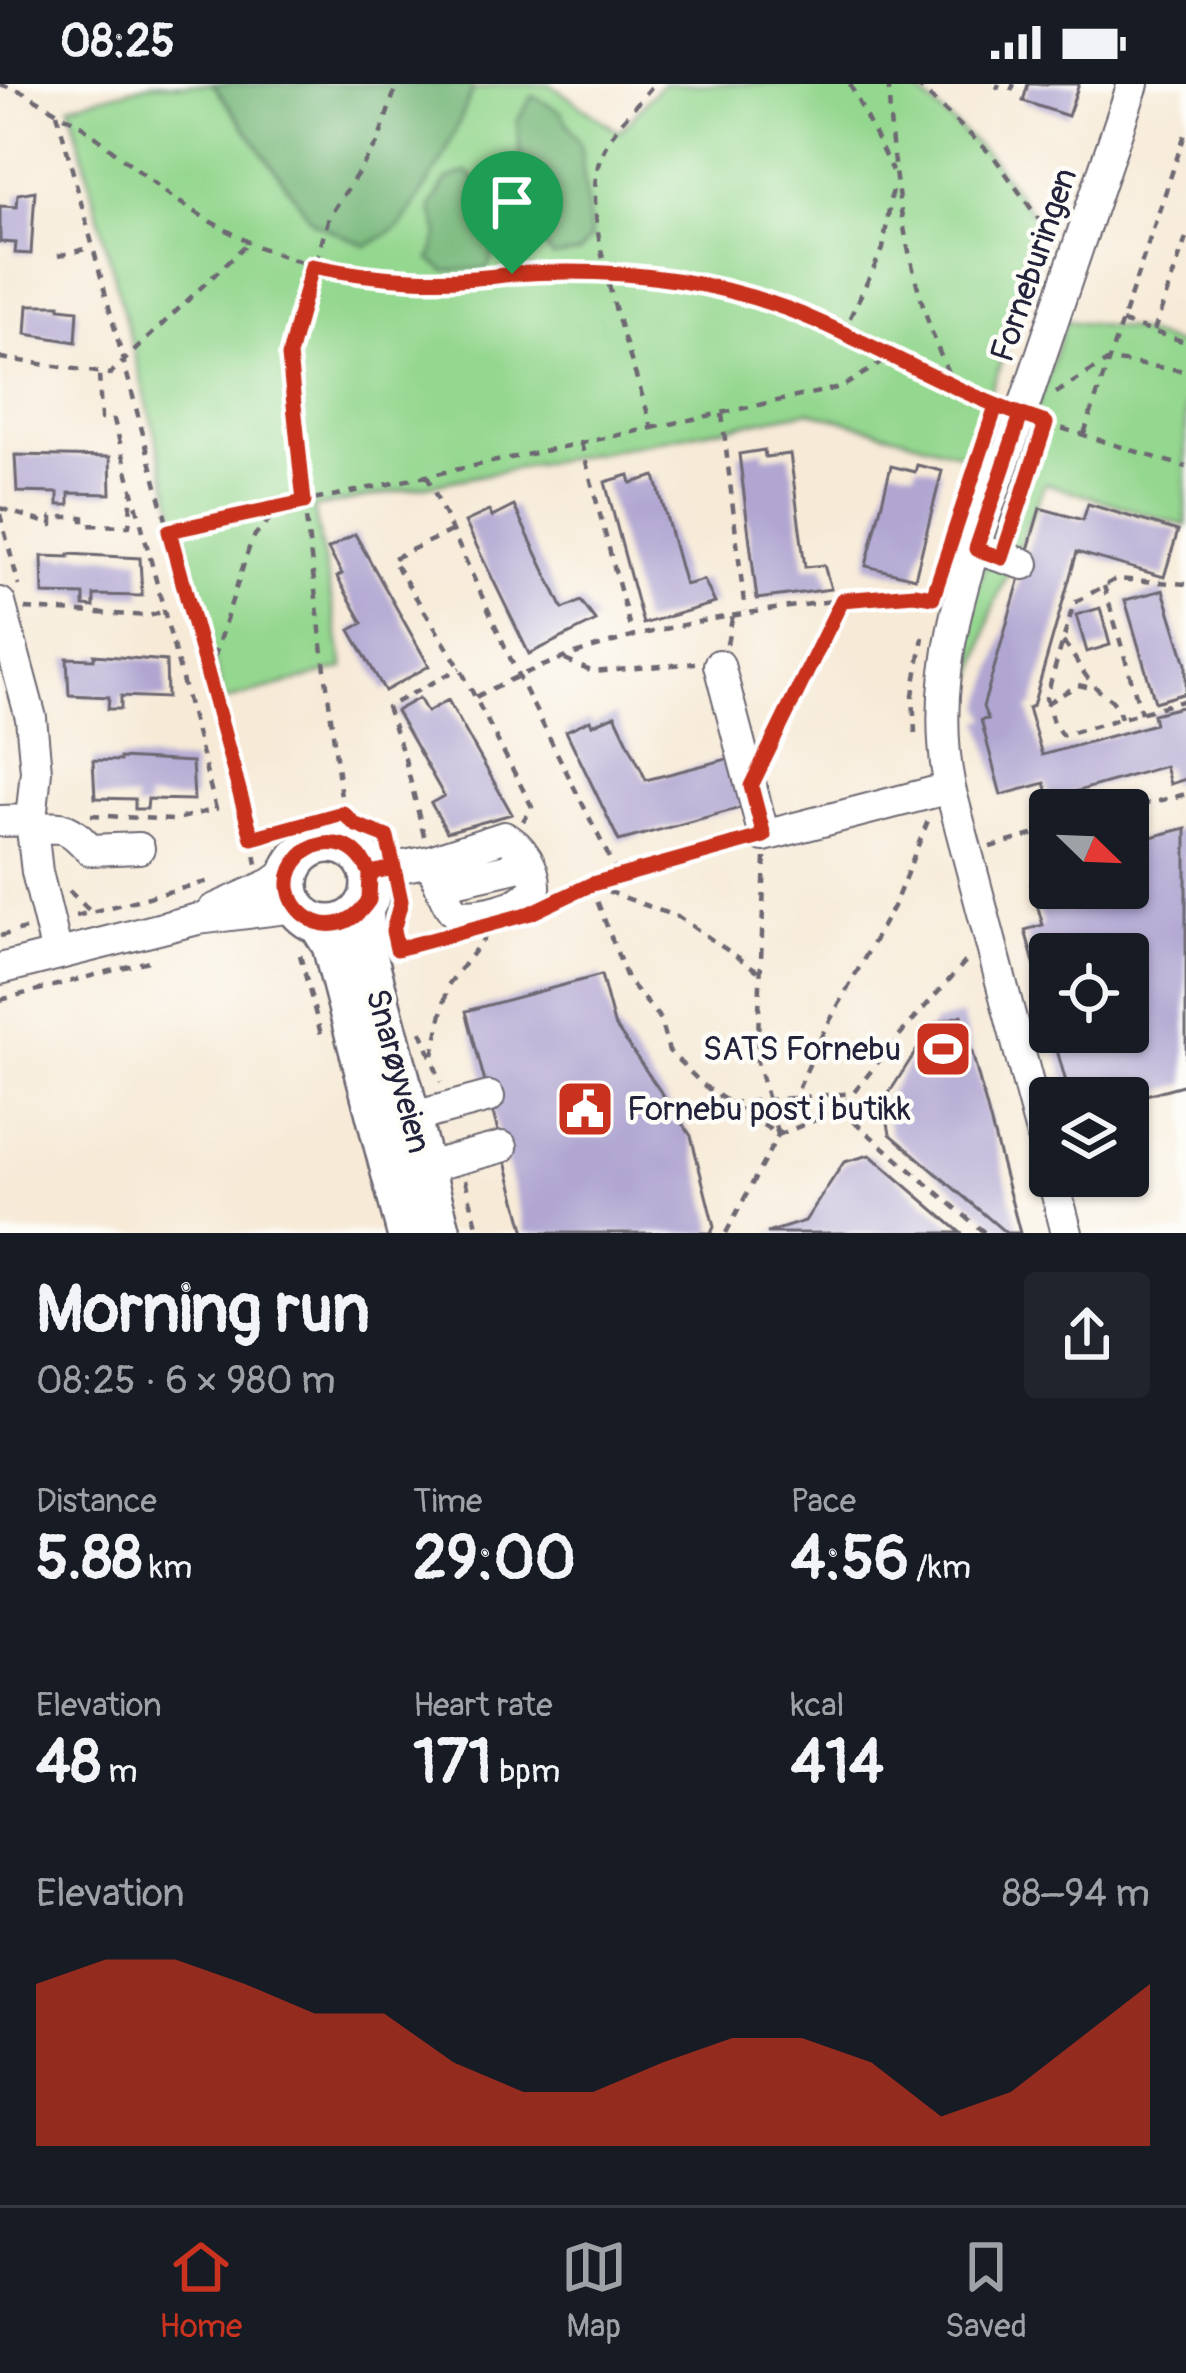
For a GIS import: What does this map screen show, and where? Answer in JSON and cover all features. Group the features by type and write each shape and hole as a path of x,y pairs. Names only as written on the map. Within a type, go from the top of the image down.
{"main road":[{"path":"328,844 354,851 376,883 349,921 301,911 310,849 328,844"},
{"name":"Snarøyveien","path":"376,883 367,955 441,1233"},
{"name":"Snarøyveien","path":"301,911 332,945 407,1233"}],"street":[{"name":"Forneburingen","path":"1030,1077 980,851 950,788 942,733 946,653 1001,557 1021,415 1133,84"},
{"path":"13,606 8,661 32,735 36,770 21,823 57,954"},
{"path":"719,665 764,836 950,788"},
{"path":"21,823 68,827 90,850 99,852 139,848"},
{"path":"376,883 436,873 488,841 520,852 536,878 530,897 467,916 451,910 436,873"},
{"path":"0,969 198,919 301,911"},
{"path":"417,1146 489,1097"},
{"path":"417,1146 500,1139"},
{"path":"1058,1197 1067,1233"}],"path":[{"path":"0,84 82,126 172,198 249,242 312,266 407,281 607,271 659,276 760,300 1021,415 1186,467"},
{"path":"397,84 378,142 329,217 289,356 343,813 356,825 387,837 376,883 401,901 393,931 397,949 456,933"},
{"path":"652,428 607,271 596,220 595,185 600,158 616,130 654,84"},
{"path":"842,334 883,249 894,175 850,84"},
{"path":"890,84 894,175 926,310 956,389"},
{"path":"916,84 994,158 1054,233 1061,214"},
{"path":"57,112 252,838 258,867 246,873"},
{"path":"1084,434 1186,131"},
{"path":"1154,331 1186,238"},
{"path":"0,358 110,374 249,242"},
{"path":"58,256 93,247"},
{"path":"1122,322 1186,342"},
{"path":"169,531 842,387 889,358"},
{"path":"1021,415 1109,360 1186,371"},
{"path":"72,814 173,820 216,809 114,420 101,418 99,373"},
{"path":"722,414 745,613"},
{"path":"581,443 632,635"},
{"path":"1001,557 1032,467"},
{"path":"427,476 518,675 619,877"},
{"path":"0,508 52,525 52,518 83,517 82,525 129,526 133,486"},
{"path":"208,676 249,548 281,507"},
{"path":"452,531 392,559 460,668 532,806 520,852"},
{"path":"1186,584 1116,579 1074,603 1048,703 1061,735 1186,700"},
{"path":"1104,586 1141,713"},
{"path":"476,697 518,675 632,635 745,613 914,594 933,597 929,614"},
{"path":"751,786 842,600"},
{"path":"13,606 150,616 166,610"},
{"path":"918,750 913,695 925,630"},
{"path":"1063,642 1091,684 1116,700 1121,718"},
{"path":"562,659 593,672 690,662 719,665"},
{"path":"1078,685 1083,667"},
{"path":"436,873 387,707 460,668"},
{"path":"1048,703 1078,685 1101,690"},
{"path":"1149,804 1186,794"},
{"path":"252,838 343,813"},
{"path":"726,1233 778,1135 823,1033 895,903 930,815 933,828"},
{"path":"980,851 987,830"},
{"path":"551,903 592,884 764,836 757,1062 778,1135"},
{"path":"980,851 1029,836"},
{"path":"1,934 227,877"},
{"path":"592,884 680,918 761,973"},
{"path":"592,884 628,981 659,1017 669,1052 703,1085 778,1135"},
{"path":"301,911 304,971"},
{"path":"432,1059 448,985 486,935"},
{"path":"0,1000 152,960"},
{"path":"778,1135 840,1111 966,961"},
{"path":"730,1102 854,1093"},
{"path":"840,1111 985,1233"}],"green space":[{"path":"151,84 213,84 313,221 367,246 400,226 442,161 473,90 550,84 619,132 662,84 910,84 991,158 1046,233 968,456 809,411 314,508 344,668 224,701 70,105"},
{"path":"213,84 469,84 473,90 442,161 400,227 367,246 313,222"},
{"path":"533,96 561,112 580,144 591,237 579,253 552,257 536,226 535,206 547,173 521,165 517,121"},
{"path":"467,172 491,204 496,242 488,268 445,271 430,260 439,234 431,207 446,180"},
{"path":"1066,321 1130,329 1186,347 1186,526 1045,483 992,610 968,704 953,720 969,611"}],"building":[{"path":"1028,84 1079,84 1068,116 1023,101"},
{"path":"35,191 31,254 15,253 16,243 0,242 0,206 17,207 18,194"},
{"path":"28,305 78,310 76,342 26,334"},
{"path":"764,450 765,457 790,454 805,567 824,565 831,589 757,599 739,454"},
{"path":"15,455 110,457 111,494 69,493 69,505 58,505 58,493 17,492"},
{"path":"917,465 942,471 915,578 866,566 891,466 915,472"},
{"path":"629,475 631,483 655,476 685,585 704,580 715,603 643,624 605,482"},
{"path":"1088,504 1178,531 1164,577 1077,552 1033,706 1028,708 1042,755 1155,724 1153,714 1186,706 1186,779 1170,784 1165,766 1085,789 1047,789 1045,783 1001,795 981,720 988,719 983,707 1040,508 1083,520"},
{"path":"514,506 563,609 581,601 596,621 529,654 465,522 489,511 492,517"},
{"path":"355,534 429,666 385,691 350,630 363,623 337,577 342,574 328,549"},
{"path":"42,556 140,558 142,596 94,595 94,607 84,606 84,595 43,594"},
{"path":"1163,590 1186,664 1186,693 1155,702 1125,600"},
{"path":"1100,608 1110,645 1087,652 1076,615"},
{"path":"94,655 166,661 167,698 121,696 121,709 108,709 109,697 69,695 67,658 94,659"},
{"path":"419,698 427,712 448,700 512,814 447,832 431,803 444,796 396,711"},
{"path":"615,715 646,780 731,758 744,807 619,841 566,731"},
{"path":"93,760 192,762 194,800 148,799 147,809 135,809 135,799 95,798"},
{"path":"1186,828 1186,1084 1149,1094 1149,1077 1065,1077 1058,1053 1149,1053 1149,933 1029,933 1029,945 1025,930 1043,925 1038,909 1149,909 1149,838"},
{"path":"601,975 614,1024 691,1136 714,1227 711,1233 525,1233 466,1011"},
{"path":"962,1015 1020,1233 1006,1233 890,1134 884,1101 934,1023"},
{"path":"870,1155 961,1233 767,1233 805,1221 844,1162"}],"place":[{"name":"SATS Fornebu","path":"943,1049"},
{"name":"Fornebu post i butikk","path":"585,1109"}],"route":[{"path":"512,274 407,281 312,266 289,356 304,502 169,531 252,838 343,813 356,825 387,837 394,868 370,873 369,900 349,921 329,926 310,920 292,900 290,884 297,861 319,845 337,844 354,851 370,873 394,868 401,901 393,931 397,949 531,913 592,884 764,836 751,786 842,600 914,594 933,597 996,406 1046,423 1002,558 976,549 1021,415 996,406 940,382 819,322 760,300 659,276 607,271 512,274"}]}
